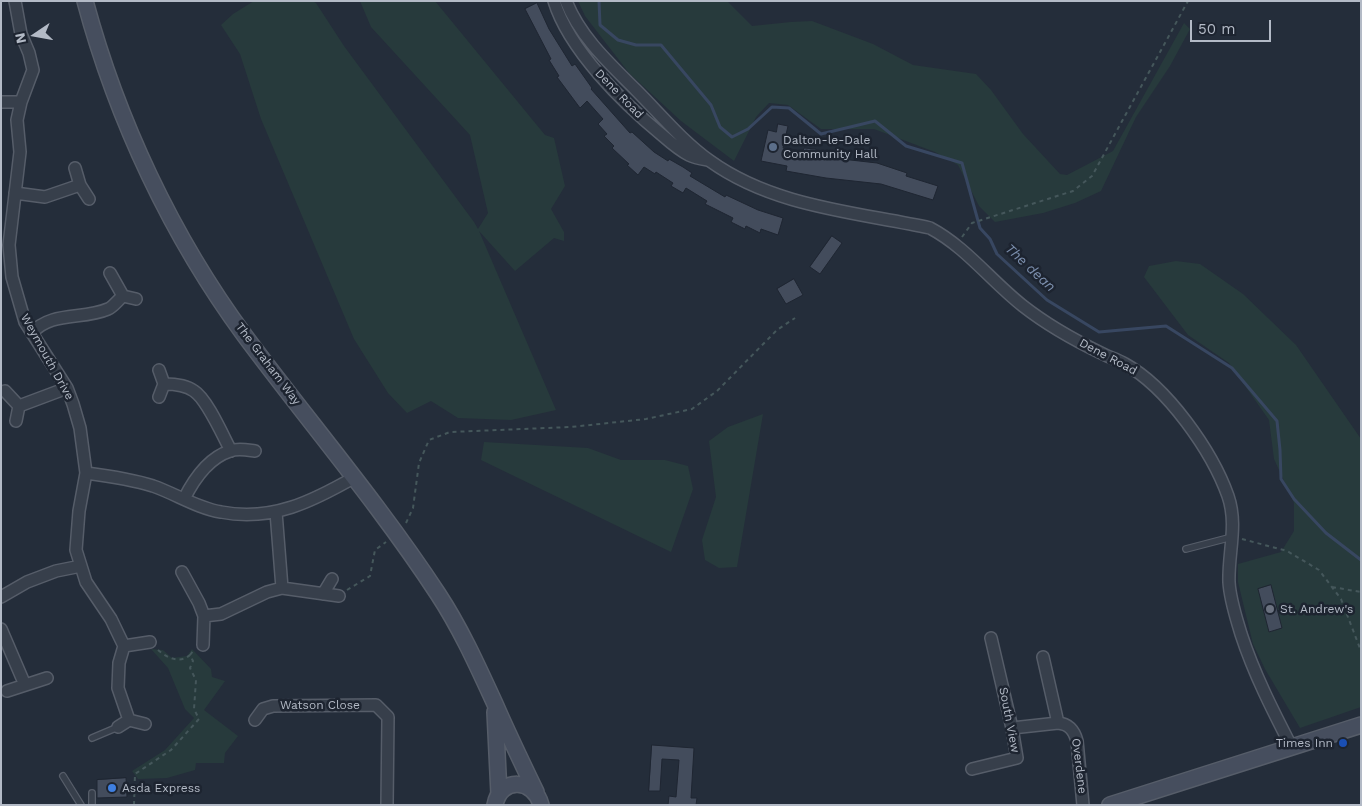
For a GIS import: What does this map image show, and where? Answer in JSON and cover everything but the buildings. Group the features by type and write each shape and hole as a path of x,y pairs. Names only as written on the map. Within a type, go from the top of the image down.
{"main road":[{"name":"The Graham Way","path":"85,1 93,31 132,135 156,188 186,243 212,287 245,335 355,477 401,530 466,642 494,704 542,800"},
{"name":"The Graham Way","path":"494,704 495,801"},
{"path":"1110,805 1361,725"},
{"path":"495,801 505,788 514,784 523,784 542,800"}],"street":[{"name":"Weymouth Drive","path":"15,1 22,34 33,70 21,102 17,120 20,152 9,245 12,277 25,322 67,388 80,428 86,473 79,510 76,550 86,582 111,619 124,646"},
{"name":"Dene Road","path":"554,1 600,53 675,129 710,161 741,180 768,192 791,199 930,228 946,236 1022,306 1068,336 1124,363 1161,391 1179,411 1200,443 1219,476 1228,497 1232,515 1229,582 1234,612 1250,661 1292,748"},
{"name":"Dene Road","path":"566,1 567,17 582,52 605,80 647,123 688,155 710,161"},
{"path":"1,102 21,102"},
{"path":"75,168 80,185 89,199"},
{"path":"15,193 45,197 80,185"},
{"path":"110,273 123,296"},
{"path":"32,333 37,327 53,320 109,309 123,296"},
{"path":"123,296 136,298"},
{"path":"159,370 164,384 159,397"},
{"path":"164,384 172,384 194,391 204,403 231,451"},
{"path":"18,406 67,388"},
{"path":"5,391 18,406 16,421"},
{"path":"184,499 203,468 231,451 254,450"},
{"path":"86,473 123,477 154,486 207,509 222,512 258,514 276,512 305,504 355,477"},
{"path":"276,512 282,588"},
{"path":"1,597 26,582 56,571 80,566"},
{"path":"181,572 199,602 204,616 203,645"},
{"path":"323,594 332,579"},
{"path":"204,616 221,614 267,592 282,588 339,596"},
{"path":"1,629 25,685"},
{"name":"South View","path":"972,769 1017,758 991,638"},
{"path":"129,720 118,688 119,663 124,646 150,642"},
{"path":"1012,728 1058,722 1043,657"},
{"path":"7,691 47,678"},
{"name":"Watson Close","path":"254,720 263,709 273,706 376,705 388,717 387,805"},
{"path":"118,727 129,720 145,724"},
{"name":"Overdene","path":"1058,722 1065,724 1075,733 1078,741 1084,805"}],"lane":[{"path":"582,52 593,44"},
{"path":"1186,549 1232,537"},
{"path":"92,738 118,727"},
{"path":"63,776 81,805"},
{"path":"92,793 92,805"}],"path":[{"path":"965,233 972,223 1073,191 1092,176 1179,21 1188,1"},
{"path":"339,596 370,576 375,550 401,530 413,508 419,462 429,440 450,432 571,427 646,419 692,409 717,391 777,330 795,318"},
{"path":"1232,537 1287,551 1319,570 1341,599 1361,651"},
{"path":"1332,586 1361,592"},
{"path":"150,642 154,648 172,660 186,659 197,646 203,645"},
{"path":"134,805 135,774 171,750 199,719 194,709 196,680 190,668 193,661 190,655"}],"shaded area":[{"path":"254,1 312,1 316,3 344,46 478,229 488,213 470,135 371,27 360,1 435,1 545,135 554,138 565,186 551,209 564,232 564,241 554,238 515,271 479,231 556,410 511,420 458,418 431,401 407,413 388,393 354,339 261,119 240,54 221,25 233,14"},
{"path":"578,1 727,1 752,26 812,21 873,44 913,65 976,74 991,90 1023,134 1060,174 1067,175 1113,151 1184,23 1190,29 1170,66 1136,117 1101,191 1075,203 1043,213 995,222 979,206 958,165 935,152 874,129 821,129 788,105 769,103 756,117 734,161 681,121 629,73 585,16"},
{"path":"1176,261 1200,264 1243,294 1296,345 1361,439 1361,707 1300,728 1265,669 1253,644 1238,582 1238,564 1281,552 1294,531 1294,503 1274,459 1269,420 1229,363 1188,335 1144,277 1149,266"},
{"path":"763,414 737,567 719,568 705,560 702,540 716,497 709,441 728,427"},
{"path":"484,442 588,448 621,460 665,460 688,466 693,489 671,552 481,460"},
{"path":"151,649 163,650 172,658 187,656 192,649 211,669 212,677 225,681 204,710 238,736 225,753 224,763 196,763 195,770 167,778 138,779 132,771 165,750 194,718 185,709 168,668"}],"waterway":[{"name":"The dean","path":"599,1 600,25 618,40 636,45 661,45 711,105 720,127 732,137 748,129 772,107 789,108 821,134 875,121 906,146 962,163 980,228 990,239 997,254 1047,300 1099,332 1166,326 1232,368 1277,421 1281,479 1294,499 1326,533 1361,560"}],"place":[{"name":"Dalton-le-Dale Community Hall","path":"773,147"},
{"name":"St. Andrew's","path":"1270,609"},
{"name":"Times Inn","path":"1343,743"},
{"name":"Asda Express","path":"112,788"}]}
